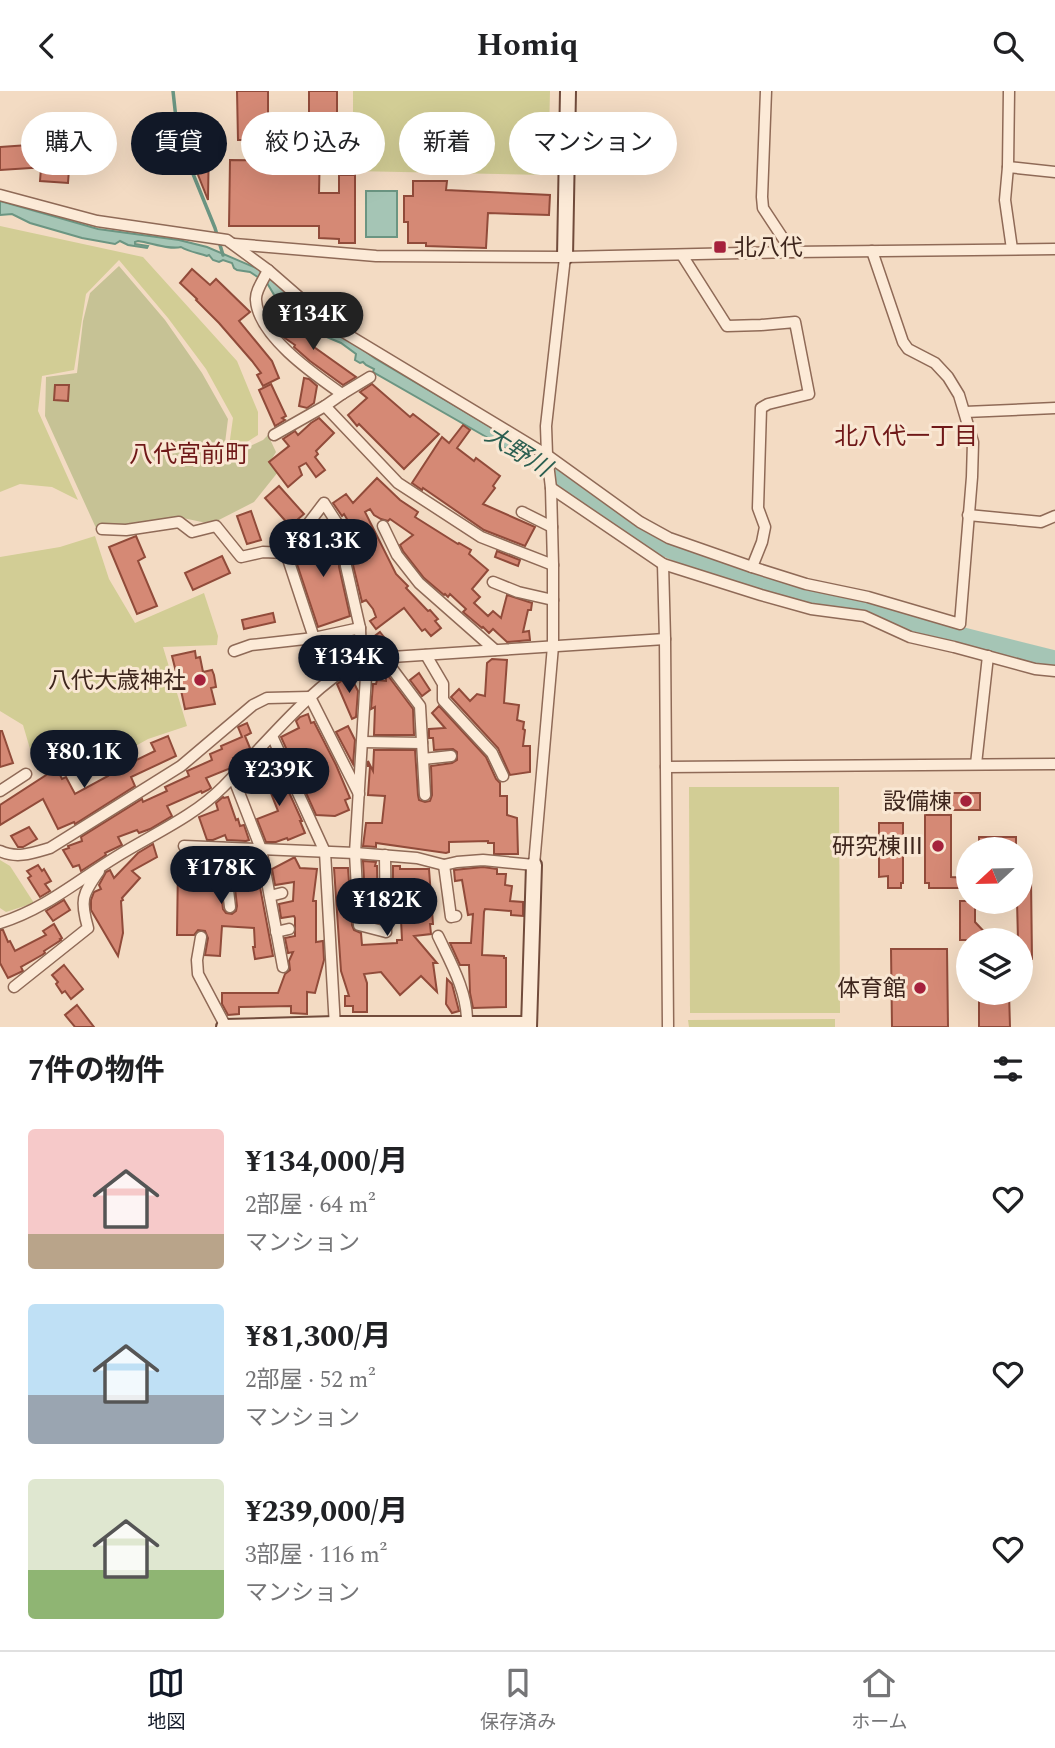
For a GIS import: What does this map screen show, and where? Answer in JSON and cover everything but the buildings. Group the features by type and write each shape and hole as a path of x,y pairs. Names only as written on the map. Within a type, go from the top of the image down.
{"street":[{"path":"201,937 197,960 198,974 225,1027 467,1024 529,1026 534,865 553,646 551,485 546,426 565,257 568,91"},
{"path":"766,91 763,208 792,251"},
{"path":"1009,91 1005,200 1012,249"},
{"path":"1008,167 1055,172"},
{"path":"0,195 97,221 228,240 268,270 330,324 547,455 640,522 669,537 752,567 806,584 868,597 960,624 973,442 959,395 948,377 934,363 908,349 903,342 872,251"},
{"path":"233,244 376,256 565,257 792,251 1055,249"},
{"path":"682,254 727,326 795,322 808,394 761,408 758,508 765,527 752,567"},
{"path":"268,270 255,298 261,321 297,361 342,394"},
{"path":"274,435 370,377"},
{"path":"325,406 398,483 481,537 553,565"},
{"path":"965,412 1055,408"},
{"path":"551,485 663,564 811,609 864,617 910,637 1035,669 1055,671"},
{"path":"286,553 324,503 346,537 346,565 364,659 355,853 359,925 386,932 385,855"},
{"path":"522,512 552,527"},
{"path":"968,515 1041,522 1055,516"},
{"path":"102,529 126,530 179,522 192,532 216,526 241,557 262,552 286,553"},
{"path":"383,526 397,555 419,583 495,650"},
{"path":"286,553 314,638"},
{"path":"663,564 666,639 668,1027"},
{"path":"493,582 518,592 553,600"},
{"path":"234,651 251,645 314,638 360,628"},
{"path":"0,923 41,907 104,865 192,813 233,777 310,697 335,675 364,659 666,639"},
{"path":"426,655 443,684 443,700 492,753 503,776"},
{"path":"976,764 988,656"},
{"path":"384,658 420,706 425,795"},
{"path":"310,697 359,795"},
{"path":"0,851 8,855 25,855 50,848 181,765 253,705 267,698 310,697"},
{"path":"272,736 325,852 335,1026"},
{"path":"362,741 422,743"},
{"path":"423,759 451,756"},
{"path":"666,768 1055,764"},
{"path":"0,791 26,774"},
{"path":"233,777 261,849 283,967"},
{"path":"184,846 385,855 417,858 444,865 483,860 534,865"},
{"path":"223,848 230,907"},
{"path":"14,987 88,928 82,901 87,888 104,865"},
{"path":"444,865 451,917 456,916"},
{"path":"270,896 282,893"},
{"path":"276,932 289,929"},
{"path":"438,936 458,978 468,1014 467,1024"}],"shaded area":[{"path":"353,91 550,91 550,112 509,112 509,174 495,174 495,112 399,112 399,172 385,172 385,112 353,112"},
{"path":"0,226 143,257 237,361 258,412 258,435 228,454 233,418 206,369 168,318 119,260 86,294 74,370 42,376 38,411 78,500 52,487 20,484 0,492"},
{"path":"119,266 165,320 202,373 228,419 223,459 268,435 276,452 270,462 278,472 254,502 211,524 183,518 96,528 45,416 46,377 77,373 83,321 90,293"},
{"path":"95,536 109,579 135,623 204,593 218,636 217,645 163,647 187,726 148,739 91,771 64,746 33,759 23,725 0,711 0,557 60,547"},
{"path":"689,787 839,787 840,1013 690,1013"},
{"path":"0,860 10,866 34,903 6,912 0,908"},
{"path":"835,1019 835,1027 689,1027 688,1020"}],"water":[{"path":"366,191 397,191 397,237 366,237"},
{"path":"0,201 98,229 179,240 207,247 263,271 314,315 376,359 533,452 574,481 568,493 524,460 373,372 374,369 363,362 355,360 356,354 341,343 324,336 308,321 298,318 276,298 267,283 250,272 237,270 232,263 223,260 219,262 209,255 181,247 138,241 135,244 148,246 147,248 120,241 115,244 30,223 12,214 0,215"}],"waterway":[{"path":"173,91 178,137 215,228 223,255"},
{"name":"大野川","path":"550,471 587,500 643,537 764,586 868,608 959,637 1055,661"}],"place":[{"name":"北八代","path":"720,247"},
{"name":"八代大歳神社","path":"200,680"},
{"name":"設備棟","path":"966,801"},
{"name":"研究棟Ⅲ","path":"938,846"},
{"name":"体育館","path":"920,988"}],"district":[{"name":"北八代一丁目","path":"906,436"},
{"name":"八代宮前町","path":"189,454"}]}
